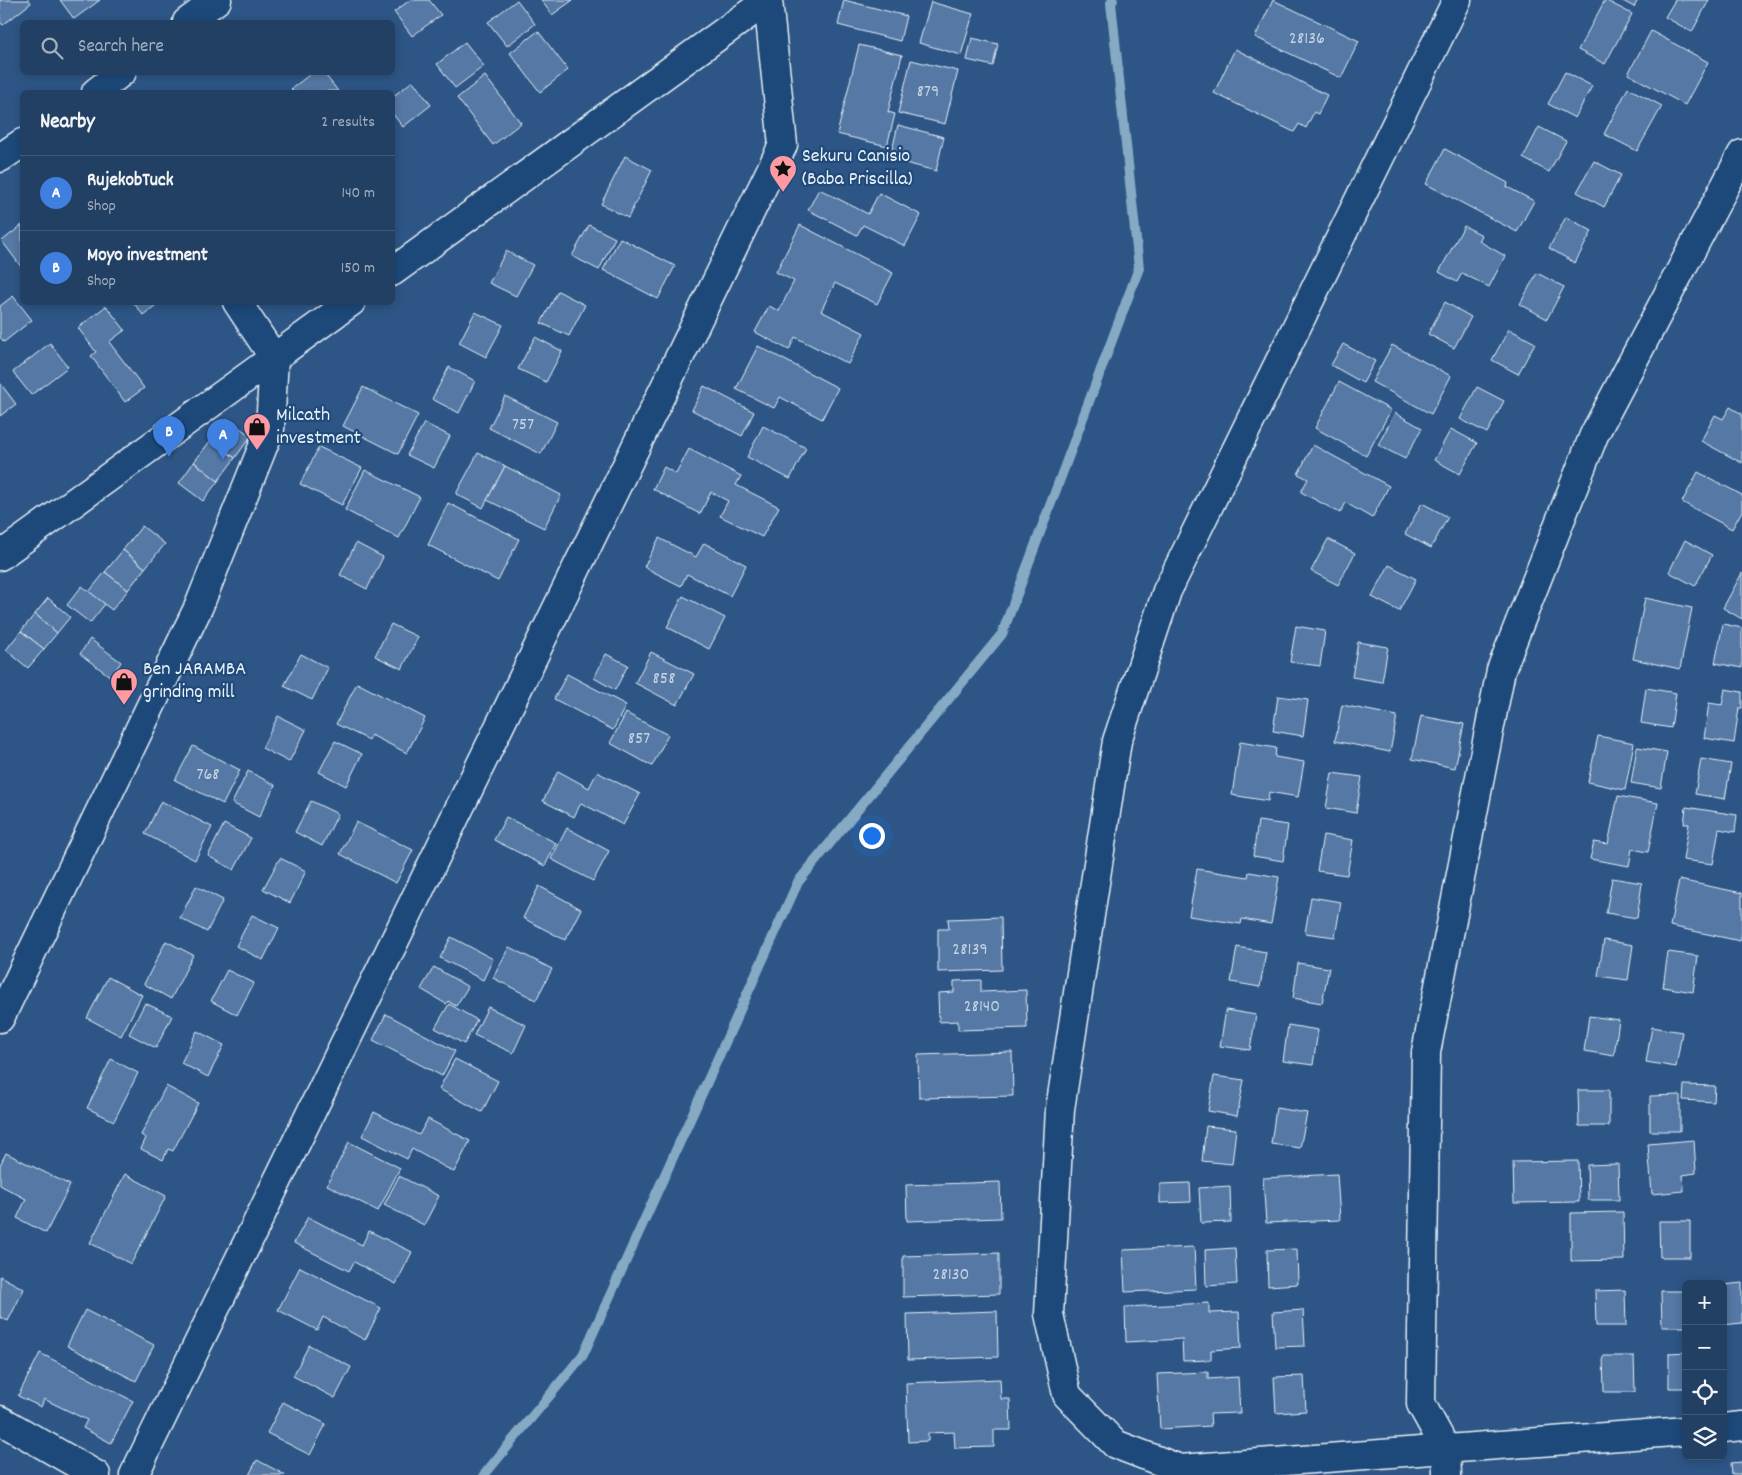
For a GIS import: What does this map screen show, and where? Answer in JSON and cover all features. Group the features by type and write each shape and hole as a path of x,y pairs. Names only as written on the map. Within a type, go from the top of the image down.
{"street":[{"path":"191,20 217,0"},
{"path":"134,1475 783,145 768,0 395,270"},
{"path":"1457,0 1167,591 1117,742 1060,1109 1049,1314 1066,1395 1114,1444 1180,1469 1447,1462 1682,1432"},
{"path":"99,90 118,75"},
{"path":"0,158 20,144"},
{"path":"1447,1462 1421,1404 1426,1052 1501,670 1594,435 1742,154"},
{"path":"0,1018 199,606 270,429 274,358 239,305"},
{"path":"0,556 347,305"},
{"path":"0,1420 96,1475"},
{"path":"1727,1428 1742,1426"}],"building":[{"path":"0,0 29,0 31,3 3,25 0,22"},
{"path":"60,0 100,0 74,19"},
{"path":"410,0 429,0 441,15 412,36 394,12"},
{"path":"517,0 535,24 507,46 488,22"},
{"path":"541,0 573,0 552,15"},
{"path":"844,0 906,16 900,41 838,25"},
{"path":"1273,0 1359,41 1341,78 1255,37"},
{"path":"1605,0 1632,14 1605,64 1578,50"},
{"path":"1621,0 1638,0 1634,7"},
{"path":"1675,0 1709,0 1692,32 1665,17"},
{"path":"931,2 973,14 961,55 919,43"},
{"path":"538,31 568,70 540,92 510,53"},
{"path":"1651,31 1708,62 1685,105 1628,74"},
{"path":"972,38 998,44 993,66 967,60"},
{"path":"465,42 484,66 455,88 437,64"},
{"path":"859,45 902,55 888,112 895,114 887,146 837,134"},
{"path":"1235,49 1327,95 1318,114 1314,112 1306,128 1299,124 1294,132 1214,93"},
{"path":"911,60 958,71 945,124 898,113"},
{"path":"1565,72 1592,86 1575,118 1548,104"},
{"path":"309,75 325,75 337,90 292,90"},
{"path":"485,76 521,123 493,145 457,98"},
{"path":"413,81 431,105 403,127 395,117 395,95"},
{"path":"1628,88 1662,106 1637,151 1604,134"},
{"path":"898,125 944,137 936,171 890,159"},
{"path":"1539,127 1566,141 1549,172 1523,158"},
{"path":"1445,149 1508,183 1507,187 1534,201 1517,232 1426,184"},
{"path":"625,156 652,170 628,218 601,204"},
{"path":"1594,161 1621,175 1604,207 1577,192"},
{"path":"819,189 868,214 879,193 921,215 905,246 863,225 857,235 808,210"},
{"path":"1566,217 1592,231 1575,263 1549,248"},
{"path":"589,225 615,238 599,270 572,256"},
{"path":"800,225 893,273 877,304 835,283 821,311 864,333 848,364 795,337 789,350 755,332 769,306 779,311 794,281 776,272"},
{"path":"1464,226 1482,235 1479,241 1505,256 1489,287 1462,273 1457,282 1439,272"},
{"path":"20,227 20,265 2,241"},
{"path":"620,238 675,266 658,299 603,270"},
{"path":"506,251 533,265 516,296 489,283"},
{"path":"1537,273 1564,287 1547,319 1520,304"},
{"path":"558,291 585,305 569,336 541,323"},
{"path":"13,296 32,320 4,342 0,337 0,306"},
{"path":"1445,302 1471,317 1454,348 1428,334"},
{"path":"135,305 156,305 143,315"},
{"path":"106,306 125,330 109,342 144,388 125,402 91,356 96,352 78,328"},
{"path":"475,312 503,325 486,357 459,343"},
{"path":"1509,329 1535,343 1518,374 1492,360"},
{"path":"535,337 562,351 546,382 518,369"},
{"path":"50,343 68,367 31,395 13,372"},
{"path":"1343,344 1375,361 1363,383 1331,365"},
{"path":"1392,345 1451,376 1431,414 1372,382"},
{"path":"758,346 838,388 822,419 780,397 774,408 736,389"},
{"path":"449,367 475,381 459,413 432,399"},
{"path":"1339,382 1391,410 1366,456 1315,428"},
{"path":"0,383 16,404 0,416"},
{"path":"704,386 754,412 742,436 692,410"},
{"path":"363,387 418,415 398,454 343,426"},
{"path":"1477,387 1504,401 1487,433 1460,419"},
{"path":"505,396 557,422 541,454 489,428"},
{"path":"1730,407 1742,414 1742,463 1701,441 1715,415 1723,419"},
{"path":"1395,413 1422,428 1405,459 1378,445"},
{"path":"227,419 251,436 235,458 211,440"},
{"path":"424,423 450,436 434,468 407,455"},
{"path":"763,426 806,448 790,479 747,457"},
{"path":"1451,429 1477,443 1460,474 1434,460"},
{"path":"211,440 235,458 218,481 194,462"},
{"path":"1313,445 1389,486 1372,518 1346,503 1340,513 1301,492 1308,479 1298,474"},
{"path":"319,447 362,468 342,505 300,484"},
{"path":"689,449 741,476 736,485 779,507 762,537 720,516 728,501 711,492 700,514 653,489 664,467 676,474"},
{"path":"478,453 505,466 483,508 456,494"},
{"path":"194,462 218,481 203,501 179,483"},
{"path":"505,466 561,495 544,528 487,500"},
{"path":"365,470 420,497 399,538 345,510"},
{"path":"1698,472 1742,495 1742,511 1732,529 1682,502"},
{"path":"448,503 519,539 498,581 428,545"},
{"path":"1422,503 1448,517 1431,548 1405,534"},
{"path":"142,526 165,544 145,568 123,550"},
{"path":"659,538 696,557 704,543 746,565 730,596 687,574 681,586 644,567"},
{"path":"1328,539 1355,553 1338,585 1311,571"},
{"path":"1685,540 1712,555 1695,586 1669,572"},
{"path":"356,543 383,557 367,589 340,575"},
{"path":"123,550 145,568 128,590 105,572"},
{"path":"1389,565 1416,579 1399,611 1372,597"},
{"path":"105,572 128,590 112,610 89,592"},
{"path":"1742,573 1742,619 1723,608"},
{"path":"82,586 105,604 90,623 67,605"},
{"path":"683,596 725,618 709,649 667,627"},
{"path":"48,598 70,617 57,633 35,614"},
{"path":"1645,598 1692,608 1680,669 1633,659"},
{"path":"35,614 57,633 44,649 21,631"},
{"path":"391,624 418,637 402,669 375,656"},
{"path":"1723,624 1742,628 1742,668 1715,663"},
{"path":"1296,626 1325,631 1320,666 1290,662"},
{"path":"21,631 44,649 28,668 6,650"},
{"path":"90,639 121,662 111,677 80,654"},
{"path":"1358,642 1388,647 1382,682 1352,677"},
{"path":"651,652 694,674 677,705 635,683"},
{"path":"301,654 328,668 312,700 284,686"},
{"path":"606,654 628,665 615,690 594,678"},
{"path":"567,674 626,705 613,730 554,699"},
{"path":"357,683 425,718 407,753 371,735 369,740 336,724"},
{"path":"1646,688 1676,693 1671,728 1641,723"},
{"path":"1725,689 1742,692 1742,708 1739,708 1734,743 1704,738 1709,703 1722,705"},
{"path":"1278,696 1308,700 1303,736 1273,731"},
{"path":"1342,705 1397,716 1390,752 1335,741"},
{"path":"626,713 668,735 652,766 610,743"},
{"path":"278,716 306,730 289,762 262,748"},
{"path":"1421,716 1464,724 1455,768 1412,759"},
{"path":"1598,736 1634,743 1625,790 1588,782"},
{"path":"335,741 362,754 346,786 319,772"},
{"path":"1240,742 1276,748 1275,757 1304,762 1298,797 1269,792 1268,801 1232,795"},
{"path":"193,746 240,770 223,804 175,780"},
{"path":"1637,747 1667,752 1661,788 1631,783"},
{"path":"1701,759 1731,764 1725,799 1695,794"},
{"path":"248,771 275,785 259,817 232,803"},
{"path":"558,771 589,788 597,772 640,794 623,825 581,803 574,817 543,801"},
{"path":"1332,773 1362,777 1356,813 1326,808"},
{"path":"1618,796 1658,803 1648,852 1632,849 1629,866 1590,859 1594,842 1608,844"},
{"path":"161,801 212,827 195,860 145,834"},
{"path":"311,801 338,814 322,846 295,832"},
{"path":"1686,807 1737,815 1735,832 1719,829 1713,864 1683,860 1689,824 1684,824"},
{"path":"506,817 556,843 545,866 494,840"},
{"path":"1258,821 1288,825 1283,861 1253,856"},
{"path":"356,822 413,850 396,883 340,854"},
{"path":"224,824 251,838 234,870 208,856"},
{"path":"567,828 609,851 593,881 551,859"},
{"path":"1323,835 1353,840 1347,875 1317,871"},
{"path":"280,858 306,871 290,903 263,889"},
{"path":"1197,869 1248,877 1249,872 1279,877 1271,924 1242,919 1241,924 1189,916"},
{"path":"1612,878 1642,883 1637,918 1606,913"},
{"path":"1679,880 1742,893 1742,933 1740,941 1670,926"},
{"path":"196,886 223,900 207,932 180,918"},
{"path":"539,886 581,909 565,940 523,918"},
{"path":"1311,897 1341,902 1335,937 1305,933"},
{"path":"252,915 279,928 263,960 236,946"},
{"path":"1001,917 1002,970 938,972 938,929 949,929 948,919"},
{"path":"451,937 493,959 483,980 440,958"},
{"path":"1604,940 1633,945 1628,980 1598,976"},
{"path":"166,941 193,955 171,999 144,984"},
{"path":"509,947 552,969 536,1000 493,978"},
{"path":"1237,947 1266,952 1260,987 1231,982"},
{"path":"1668,952 1698,956 1693,992 1663,987"},
{"path":"1298,963 1329,968 1322,1003 1293,998"},
{"path":"434,967 468,987 456,1006 448,1001 446,1004 421,989"},
{"path":"227,970 254,983 237,1015 211,1001"},
{"path":"108,977 142,995 121,1036 87,1018"},
{"path":"981,980 981,992 1026,990 1027,1028 958,1030 958,1021 939,1022 938,993 954,992 954,981"},
{"path":"145,1003 172,1016 156,1048 129,1034"},
{"path":"449,1004 477,1020 464,1044 435,1028"},
{"path":"488,1007 526,1025 513,1053 474,1035"},
{"path":"1226,1010 1256,1015 1250,1050 1220,1046"},
{"path":"386,1014 455,1051 442,1076 373,1040"},
{"path":"1589,1016 1619,1020 1614,1056 1584,1051"},
{"path":"1288,1025 1318,1030 1313,1065 1283,1061"},
{"path":"1652,1027 1682,1032 1676,1067 1646,1062"},
{"path":"197,1031 224,1045 208,1077 181,1063"},
{"path":"1012,1052 1013,1096 919,1098 918,1055"},
{"path":"111,1059 138,1073 114,1121 87,1108"},
{"path":"455,1059 498,1081 482,1112 439,1089"},
{"path":"1214,1076 1244,1080 1237,1116 1208,1111"},
{"path":"1684,1085 1715,1086 1714,1102 1683,1100"},
{"path":"166,1086 198,1103 173,1151 168,1149 163,1160 141,1149 146,1138 141,1135"},
{"path":"1578,1090 1609,1090 1609,1126 1579,1126"},
{"path":"1680,1095 1680,1131 1650,1131 1650,1096"},
{"path":"1276,1108 1307,1113 1300,1148 1271,1144"},
{"path":"374,1112 419,1135 428,1119 470,1141 454,1172 412,1149 407,1159 362,1136"},
{"path":"1206,1126 1236,1129 1232,1164 1202,1161"},
{"path":"1694,1140 1696,1173 1683,1175 1684,1191 1652,1194 1648,1144"},
{"path":"349,1142 400,1168 378,1211 327,1185"},
{"path":"6,1153 70,1185 46,1233 17,1218 26,1199 0,1185 0,1165"},
{"path":"1578,1161 1579,1202 1514,1203 1513,1162"},
{"path":"1618,1164 1619,1200 1588,1200 1587,1165"},
{"path":"125,1174 166,1196 131,1264 90,1243"},
{"path":"1337,1174 1340,1220 1266,1223 1263,1178"},
{"path":"399,1176 439,1196 424,1225 384,1205"},
{"path":"1000,1182 1001,1218 907,1221 906,1185"},
{"path":"1190,1183 1191,1202 1160,1203 1160,1184"},
{"path":"1230,1186 1231,1222 1201,1223 1199,1188"},
{"path":"1623,1212 1624,1260 1571,1261 1571,1213"},
{"path":"308,1217 362,1245 369,1231 412,1252 396,1284 354,1262 349,1271 294,1243"},
{"path":"1659,1221 1690,1221 1690,1257 1660,1257"},
{"path":"1194,1247 1196,1289 1125,1292 1123,1250"},
{"path":"1235,1248 1237,1284 1206,1286 1205,1250"},
{"path":"1297,1249 1298,1284 1268,1286 1267,1250"},
{"path":"999,1253 999,1294 903,1297 903,1256"},
{"path":"300,1267 381,1308 365,1340 323,1317 317,1330 278,1310"},
{"path":"0,1276 24,1289 8,1321 0,1317"},
{"path":"1742,1283 1742,1323 1727,1325 1727,1285"},
{"path":"1625,1290 1626,1326 1596,1326 1595,1291"},
{"path":"1661,1291 1682,1291 1682,1327 1662,1327"},
{"path":"1209,1303 1209,1313 1239,1312 1241,1348 1211,1350 1211,1360 1183,1361 1182,1339 1126,1342 1125,1307"},
{"path":"85,1310 154,1345 136,1381 67,1346"},
{"path":"1303,1310 1305,1346 1275,1347 1273,1312"},
{"path":"997,1311 998,1357 908,1360 907,1314"},
{"path":"309,1345 351,1367 335,1398 293,1376"},
{"path":"1682,1352 1682,1388 1669,1388 1669,1353"},
{"path":"40,1353 133,1401 111,1443 83,1428 87,1420 44,1399 41,1407 18,1396"},
{"path":"1603,1356 1634,1356 1635,1392 1604,1392"},
{"path":"1208,1372 1208,1379 1238,1377 1240,1413 1210,1414 1211,1426 1160,1429 1157,1374"},
{"path":"1304,1376 1306,1411 1276,1413 1274,1377"},
{"path":"1000,1379 1001,1399 1010,1399 1011,1430 994,1430 994,1447 955,1448 954,1432 928,1433 928,1441 908,1442 906,1383"},
{"path":"283,1402 326,1424 310,1455 267,1433"},
{"path":"257,1460 285,1475 249,1475"},
{"path":"1742,1462 1742,1475 1732,1475 1731,1463"}],"waterway":[{"path":"484,1475 583,1355 798,882 1002,634 1139,268 1111,3 1113,0"}],"place":[{"name":"Sekuru Canisio (Baba Priscilla)","path":"783,193"},
{"name":"Milcath investment","path":"257,451"},
{"name":"Moyo investment","path":"169,457"},
{"name":"RujekobTuck","path":"223,460"},
{"name":"Ben JARAMBA grinding mill","path":"124,706"}]}
